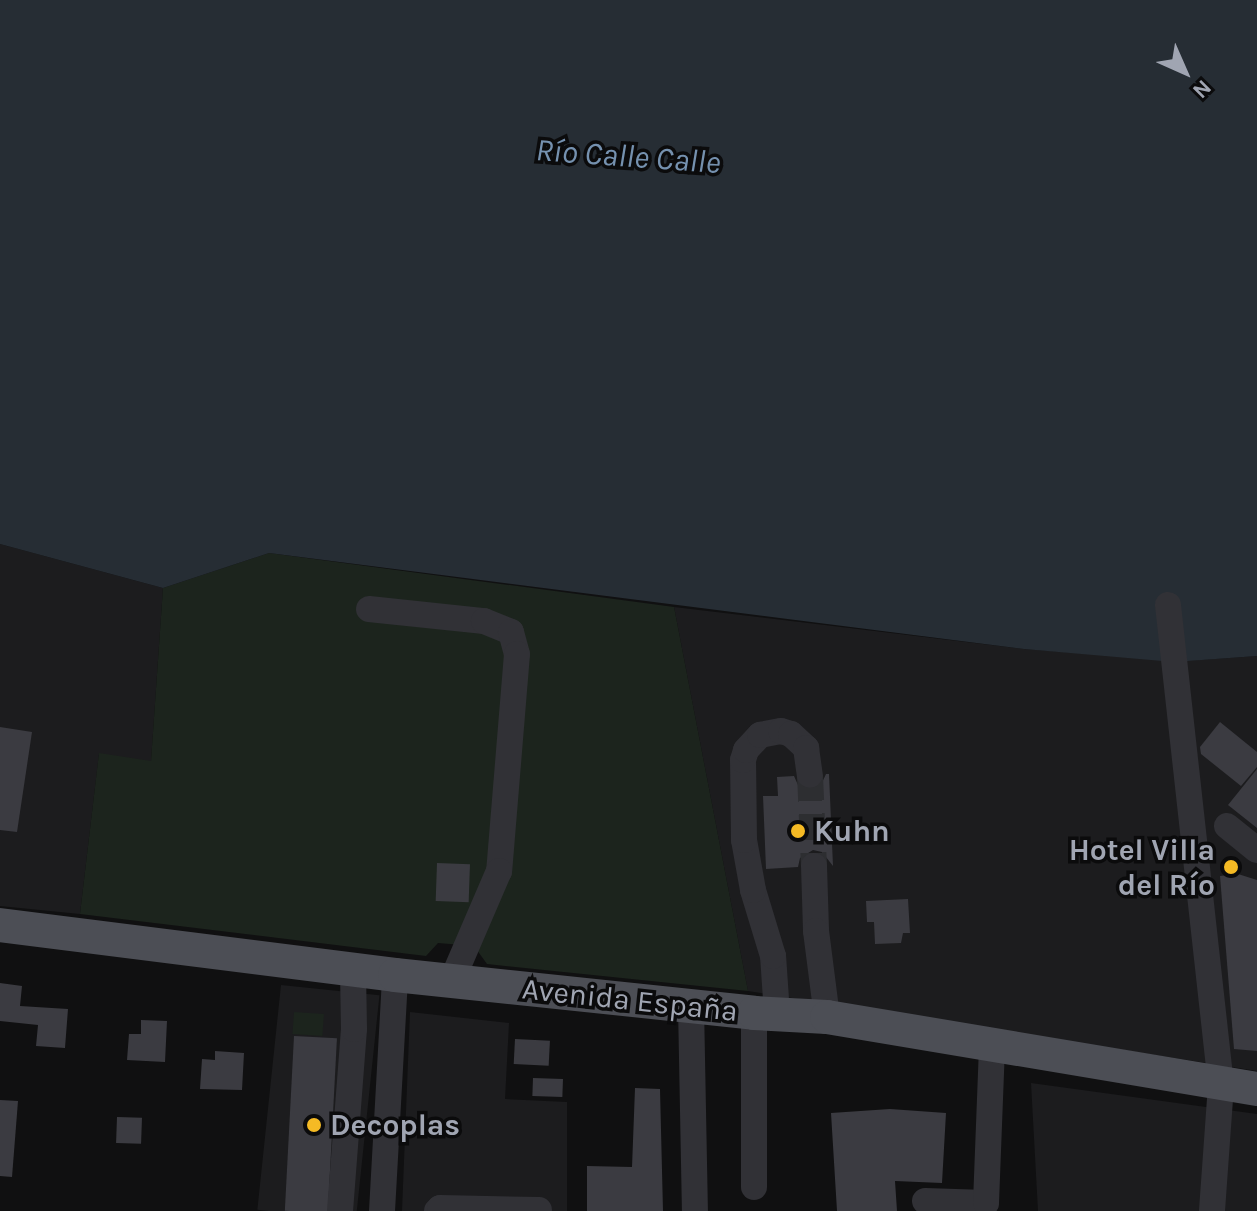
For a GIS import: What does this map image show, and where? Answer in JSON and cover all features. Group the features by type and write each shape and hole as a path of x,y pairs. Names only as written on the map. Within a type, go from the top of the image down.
{"main road":[{"name":"Avenida España","path":"0,925 395,975 765,1014 827,1017 1257,1089"}],"street":[{"path":"1168,605 1221,1085 1212,1211"},
{"path":"369,609 484,621 511,632 517,654 499,871 452,980"},
{"path":"754,1187 751,1059 765,1014 773,956 753,890 744,840 743,760 746,750 760,735 781,731 791,734 806,748 810,775"},
{"path":"1227,826 1257,850"},
{"path":"814,866 816,931 827,1017"},
{"path":"340,1211 354,1029 353,969"},
{"path":"382,1211 395,975"},
{"path":"691,1006 695,1211"},
{"path":"925,1201 986,1203 992,1047"},
{"path":"437,1211 440,1208 539,1210"}],"shaded area":[{"path":"0,544 163,588 151,762 99,754 80,914 0,906"},
{"path":"269,553 674,607 748,991 487,964 474,946 438,943 426,956 80,914 99,753 151,761 163,588"},
{"path":"674,607 1024,649 1185,661 1257,656 1257,1071 748,991"},
{"path":"281,985 379,995 357,1211 257,1210"},
{"path":"294,1012 324,1014 322,1036 292,1034"},
{"path":"410,1012 509,1023 505,1099 567,1102 567,1211 402,1211"},
{"path":"1031,1083 1257,1114 1257,1211 1038,1211"}],"water":[{"name":"Río Calle Calle","path":"0,0 1257,0 1257,656 1174,662 1024,649 269,553 163,588 0,544"}],"building":[{"path":"1220,722 1257,752 1257,767 1241,786 1201,754 1200,747"},
{"path":"0,727 32,732 17,832 0,830"},
{"path":"1257,769 1257,828 1228,805"},
{"name":"Kuhn","path":"826,774 829,774 833,866 822,852 813,850 800,858 798,867 766,869 763,796 778,796 777,777 794,776 798,785 812,791 820,787"},
{"path":"437,863 470,864 469,902 436,901"},
{"path":"1238,874 1257,880 1257,1051 1234,1049 1220,876"},
{"path":"908,899 910,933 903,933 901,943 875,944 874,922 867,922 866,901"},
{"path":"0,983 22,986 20,1006 68,1009 65,1048 36,1046 38,1025 0,1021"},
{"path":"141,1020 167,1021 165,1062 127,1060 129,1034 141,1034"},
{"name":"Decoplas","path":"294,1036 337,1038 328,1211 285,1211"},
{"path":"515,1039 550,1041 549,1066 514,1064"},
{"path":"215,1051 244,1053 242,1090 200,1089 202,1059 215,1060"},
{"path":"533,1078 563,1079 562,1097 532,1096"},
{"path":"635,1088 660,1089 663,1211 587,1211 587,1166 632,1167"},
{"path":"0,1100 18,1101 12,1177 0,1176"},
{"path":"890,1109 946,1113 942,1183 895,1181 897,1211 837,1211 831,1113"},
{"path":"117,1117 142,1118 141,1144 116,1143"}],"tunnel":[{"path":"810,775 814,866"}],"place":[{"name":"Kuhn","path":"798,831"},
{"name":"Hotel Villa del Río","path":"1231,867"},
{"name":"Decoplas","path":"314,1125"}]}
